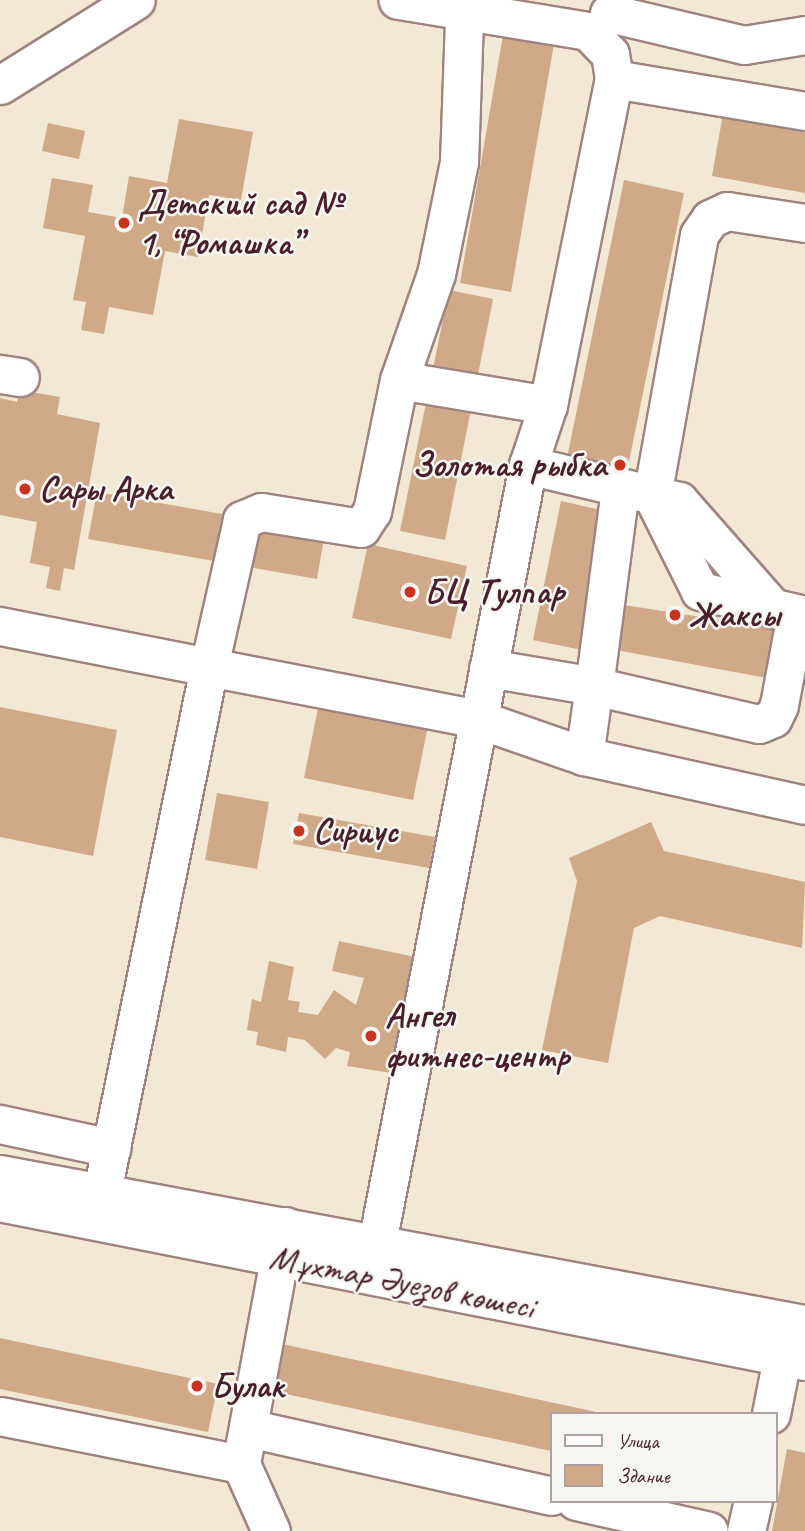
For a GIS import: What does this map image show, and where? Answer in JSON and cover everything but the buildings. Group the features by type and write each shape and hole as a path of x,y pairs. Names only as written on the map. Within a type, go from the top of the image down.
{"main road":[{"name":"Мұхтар Әуезов көшесі","path":"0,1175 99,1208"},
{"name":"Мұхтар Әуезов көшесі","path":"0,1202 99,1208 795,1341"}],"lane":[{"path":"0,85 136,0"},
{"path":"398,0 464,16 588,31 608,18 744,45 805,35"},
{"path":"99,1208 209,667 242,520 261,512 361,528 372,511 399,380 436,274 459,162 464,16"},
{"path":"374,1260 528,465 548,405 614,79 608,18"},
{"path":"614,79 805,111"},
{"path":"584,756 594,686 636,492 699,235 710,219 727,211 805,223"},
{"path":"399,380 548,405"},
{"path":"488,668 594,686 759,724 773,718 779,705 792,612 700,591 636,492 528,465"},
{"path":"0,626 478,719 584,756 805,805"},
{"path":"0,1124 111,1148"},
{"path":"271,1531 241,1464 283,1242"},
{"path":"772,1412 795,1341"},
{"path":"0,1416 241,1464"},
{"path":"248,1428 550,1496"},
{"path":"585,1503 709,1531"},
{"path":"746,1531 753,1503"}],"place":[{"name":"Детский сад № 1, “Ромашка”","path":"124,223"},
{"name":"Золотая рыбка","path":"620,465"},
{"name":"Сары Арка","path":"25,489"},
{"name":"БЦ Тулпар","path":"410,592"},
{"name":"Жаксы","path":"675,615"},
{"name":"Сириус","path":"299,831"},
{"name":"Ангел фитнес-центр","path":"371,1036"},
{"name":"Булак","path":"197,1386"}]}
